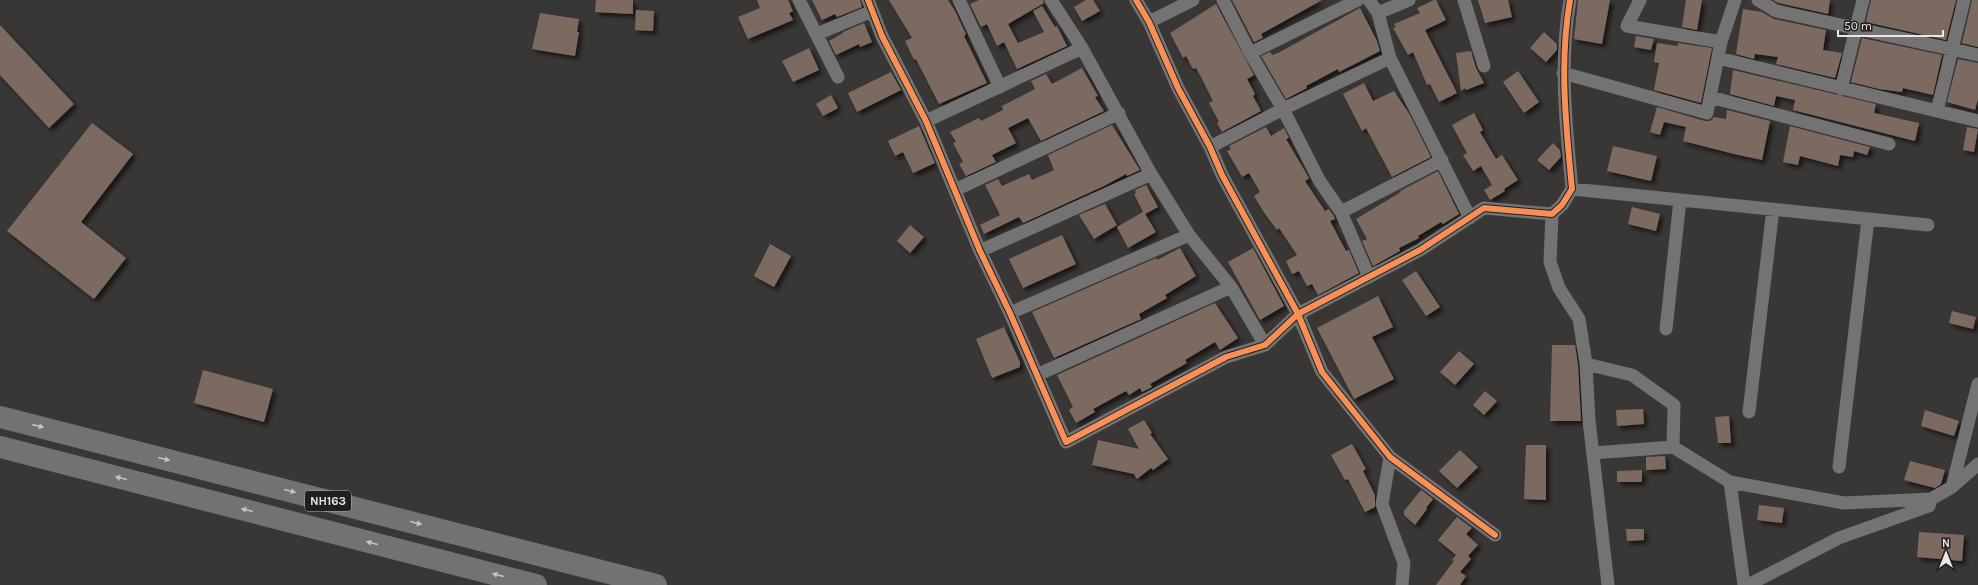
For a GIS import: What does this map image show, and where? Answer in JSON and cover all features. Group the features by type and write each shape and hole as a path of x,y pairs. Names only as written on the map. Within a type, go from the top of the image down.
{"highway":[{"name":"NH163","path":"0,417 656,585"},
{"name":"NH163","path":"0,447 536,585"}],"street":[{"path":"799,0 838,77"},
{"path":"959,0 1000,87"},
{"path":"1051,0 1082,48 1119,113 1151,174 1188,235 1231,286 1265,345"},
{"path":"1136,0 1149,22 1178,88 1210,147 1222,175 1298,314 1322,372 1390,457 1494,535"},
{"path":"1149,22 1193,0"},
{"path":"1223,0 1250,53 1283,109 1319,180 1341,212 1369,277"},
{"path":"1250,53 1358,0"},
{"path":"1369,0 1378,13 1390,58 1470,218"},
{"path":"1378,13 1409,0"},
{"path":"1464,0 1484,66"},
{"path":"1570,0 1566,21 1563,73 1572,189 1562,205 1552,214 1550,262 1559,288 1579,319 1586,364 1589,420 1608,585"},
{"path":"1640,0 1627,26 1721,42"},
{"path":"1563,73 1707,113 1721,42 1735,0"},
{"path":"1758,0 1776,11 1857,27 1978,55"},
{"path":"1840,89 1863,0"},
{"path":"1937,111 1964,0"},
{"path":"817,34 870,5 882,36 926,121 980,251 1010,313 1066,442 1226,357 1265,345 1298,314 1420,250 1484,208 1552,214"},
{"path":"926,121 1082,48"},
{"path":"1210,147 1283,109 1390,58"},
{"path":"1718,58 1840,89 1978,121"},
{"path":"1710,97 1889,144"},
{"path":"955,190 1119,113"},
{"path":"1341,212 1442,160"},
{"path":"980,251 1151,174"},
{"path":"1572,189 1928,226"},
{"path":"1666,329 1680,200"},
{"path":"1749,412 1774,209"},
{"path":"1839,467 1868,219"},
{"path":"1010,313 1188,235"},
{"path":"1037,375 1231,286"},
{"path":"1586,364 1632,376 1674,405 1673,448"},
{"path":"1952,487 1978,384"},
{"path":"1593,453 1673,448 1730,482 1844,503 1931,499 1952,487 1978,464"},
{"path":"1390,457 1382,504 1404,563 1402,585"},
{"path":"1730,482 1744,585"},
{"path":"1748,585 1838,538 1929,506 1931,499"}],"building":[{"path":"596,0 633,0 633,14 595,12"},
{"path":"757,0 788,0 793,11 789,13 793,20 748,39 738,17 760,8"},
{"path":"812,0 860,0 862,7 837,17 835,14 822,20"},
{"path":"889,0 948,0 966,34 964,36 987,83 939,104 905,41 912,38"},
{"path":"979,0 1043,0 1044,3 1008,24 1018,43 1044,32 1033,11 1042,6 1055,27 1057,26 1067,46 1017,69 1004,42 997,46 987,24 981,27 970,4"},
{"path":"1086,0 1093,0 1100,11 1082,21 1074,7"},
{"path":"1232,0 1322,0 1261,34 1263,38 1254,42"},
{"path":"1436,0 1446,20 1425,30 1457,93 1439,102 1430,84 1427,85 1413,52 1408,55 1393,28 1396,27 1394,24 1420,13 1417,8"},
{"path":"1478,0 1508,0 1512,17 1485,23"},
{"path":"1578,0 1610,0 1602,44 1574,39"},
{"path":"1686,0 1702,0 1697,30 1682,27"},
{"path":"1773,0 1830,0 1828,14 1779,3"},
{"path":"1871,0 1956,0 1946,40 1866,22"},
{"path":"1972,0 1978,0 1978,47 1962,43"},
{"path":"1216,4 1254,75 1247,79 1255,94 1253,96 1261,111 1222,132 1217,123 1219,122 1209,103 1213,101 1201,77 1196,68 1193,69 1186,56 1183,58 1170,33"},
{"path":"1360,8 1377,41 1380,51 1339,72 1338,69 1306,86 1307,88 1286,99 1261,56 1270,52 1272,55 1278,53"},
{"path":"1743,9 1762,12 1774,19 1826,30 1823,50 1842,53 1835,78 1776,64 1778,57 1755,54 1754,59 1736,54"},
{"path":"636,10 654,11 653,31 635,30"},
{"path":"540,13 579,19 577,32 579,32 575,56 532,49"},
{"path":"864,23 872,42 860,47 859,44 836,55 829,41 843,32"},
{"path":"0,25 74,104 49,128 0,75"},
{"path":"1544,32 1557,44 1557,50 1546,62 1530,48"},
{"path":"1636,36 1654,39 1651,50 1634,47"},
{"path":"1862,38 1942,55 1933,95 1903,88 1902,92 1879,89 1851,82"},
{"path":"1657,43 1678,46 1678,43 1712,48 1701,103 1654,90 1659,63 1654,62"},
{"path":"809,48 819,70 793,82 782,61"},
{"path":"1471,51 1476,68 1484,83 1466,90 1465,88 1461,91 1456,53"},
{"path":"1958,59 1978,63 1978,99 1975,110 1947,102"},
{"path":"1082,68 1098,96 1095,97 1104,111 1041,141 1028,118 1008,128 1016,143 992,155 996,162 966,176 959,164 963,162 953,143 956,142 950,132 979,118 981,121 1003,110 1002,106 1035,89 1031,81 1046,74 1052,84"},
{"path":"1733,70 1876,104 1874,113 1919,123 1915,141 1793,110 1795,100 1776,96 1774,106 1730,94"},
{"path":"1518,71 1539,102 1524,113 1503,82"},
{"path":"891,72 901,90 857,112 848,93"},
{"path":"1364,83 1373,101 1394,91 1410,115 1431,157 1392,177 1366,128 1362,131 1343,94"},
{"path":"831,95 838,108 823,116 816,104"},
{"path":"1657,107 1705,121 1710,121 1714,117 1726,119 1727,110 1770,121 1762,160 1683,141 1686,127 1664,122 1660,135 1650,132"},
{"path":"1474,113 1483,130 1480,132 1496,159 1502,155 1518,180 1504,189 1505,191 1490,200 1484,190 1492,185 1481,166 1473,171 1463,155 1467,153 1452,125"},
{"path":"92,123 133,154 81,222 126,258 94,299 7,231"},
{"path":"1112,125 1140,170 1127,176 1126,174 1104,186 1023,223 1019,217 984,234 980,225 1000,215 985,185 998,179 1002,186 1029,174 1032,180 1054,170 1048,155"},
{"path":"919,126 935,163 913,173 903,152 895,156 888,141"},
{"path":"1790,126 1870,147 1867,155 1854,151 1853,157 1840,155 1838,166 1800,156 1798,165 1783,162"},
{"path":"1266,127 1271,136 1284,128 1289,138 1286,139 1309,178 1305,181 1325,211 1329,209 1334,216 1335,219 1330,221 1346,251 1349,250 1359,273 1318,295 1312,284 1307,286 1299,271 1292,274 1286,261 1297,255 1279,228 1277,230 1263,211 1254,196 1260,192 1249,173 1242,177 1227,151 1231,149 1229,146"},
{"path":"1967,127 1978,129 1974,152 1963,150"},
{"path":"1553,143 1560,150 1561,157 1549,170 1537,160"},
{"path":"1613,146 1657,156 1651,181 1607,171"},
{"path":"1438,171 1459,214 1443,224 1441,222 1418,236 1419,238 1399,248 1400,251 1373,266 1362,241 1367,239 1356,219 1401,192 1400,191"},
{"path":"1146,185 1158,207 1145,214 1156,232 1128,248 1117,227 1143,212 1134,194 1136,193 1135,190"},
{"path":"1105,204 1117,225 1094,239 1079,215"},
{"path":"1632,207 1660,214 1656,231 1628,224"},
{"path":"910,225 924,237 910,253 897,241"},
{"path":"1062,235 1076,264 1023,288 1009,259"},
{"path":"770,244 791,256 774,287 754,276"},
{"path":"1180,248 1196,276 1165,295 1167,298 1139,314 1141,319 1054,358 1032,312 1156,258 1157,260"},
{"path":"1253,248 1284,306 1260,320 1228,262"},
{"path":"1416,271 1440,307 1426,316 1402,280"},
{"path":"1378,296 1393,327 1372,337 1394,379 1354,399 1317,328"},
{"path":"1215,303 1238,338 1220,350 1215,342 1185,360 1187,363 1150,384 1152,387 1142,392 1140,388 1129,395 1126,391 1093,409 1095,412 1076,423 1069,410 1073,407 1057,375"},
{"path":"1952,311 1976,317 1973,329 1949,323"},
{"path":"1004,327 1020,362 1020,367 992,378 976,339"},
{"path":"1552,345 1575,345 1578,365 1581,421 1550,421"},
{"path":"1459,351 1474,364 1455,385 1440,372"},
{"path":"203,370 273,389 264,422 194,403"},
{"path":"1485,391 1497,401 1484,415 1473,405"},
{"path":"1643,409 1644,424 1617,426 1616,410"},
{"path":"1925,410 1959,421 1954,436 1921,426"},
{"path":"1729,416 1731,443 1718,443 1715,417"},
{"path":"1144,420 1152,433 1150,434 1168,459 1153,470 1151,468 1137,479 1134,474 1092,465 1098,440 1139,449 1128,429"},
{"path":"1352,444 1366,469 1363,471 1375,495 1375,507 1365,512 1348,479 1345,480 1331,455"},
{"path":"1526,445 1546,445 1546,500 1524,499"},
{"path":"1460,450 1478,467 1457,488 1439,471"},
{"path":"1665,456 1666,469 1646,470 1646,457"},
{"path":"1910,461 1945,470 1941,484 1935,488 1904,480"},
{"path":"1642,470 1642,482 1617,482 1617,471"},
{"path":"1421,490 1433,499 1415,525 1404,515 1404,511"},
{"path":"1759,505 1784,508 1782,523 1757,520"},
{"path":"1457,517 1472,528 1466,534 1478,545 1468,556 1471,559 1460,572 1466,576 1460,585 1436,585 1454,561 1452,560 1456,555 1438,540"},
{"path":"1626,529 1644,529 1644,540 1627,541"},
{"path":"1919,532 1964,535 1962,561 1917,557"}],"cycle path":[{"path":"868,0 882,36 926,121 980,251 1010,313 1066,442 1226,357 1265,345 1298,314 1420,250 1484,208 1552,214 1562,205 1572,189 1564,71 1570,0"},
{"path":"1136,0 1149,22 1178,88 1210,147 1222,175 1298,314 1322,372 1390,457 1495,535"}]}
